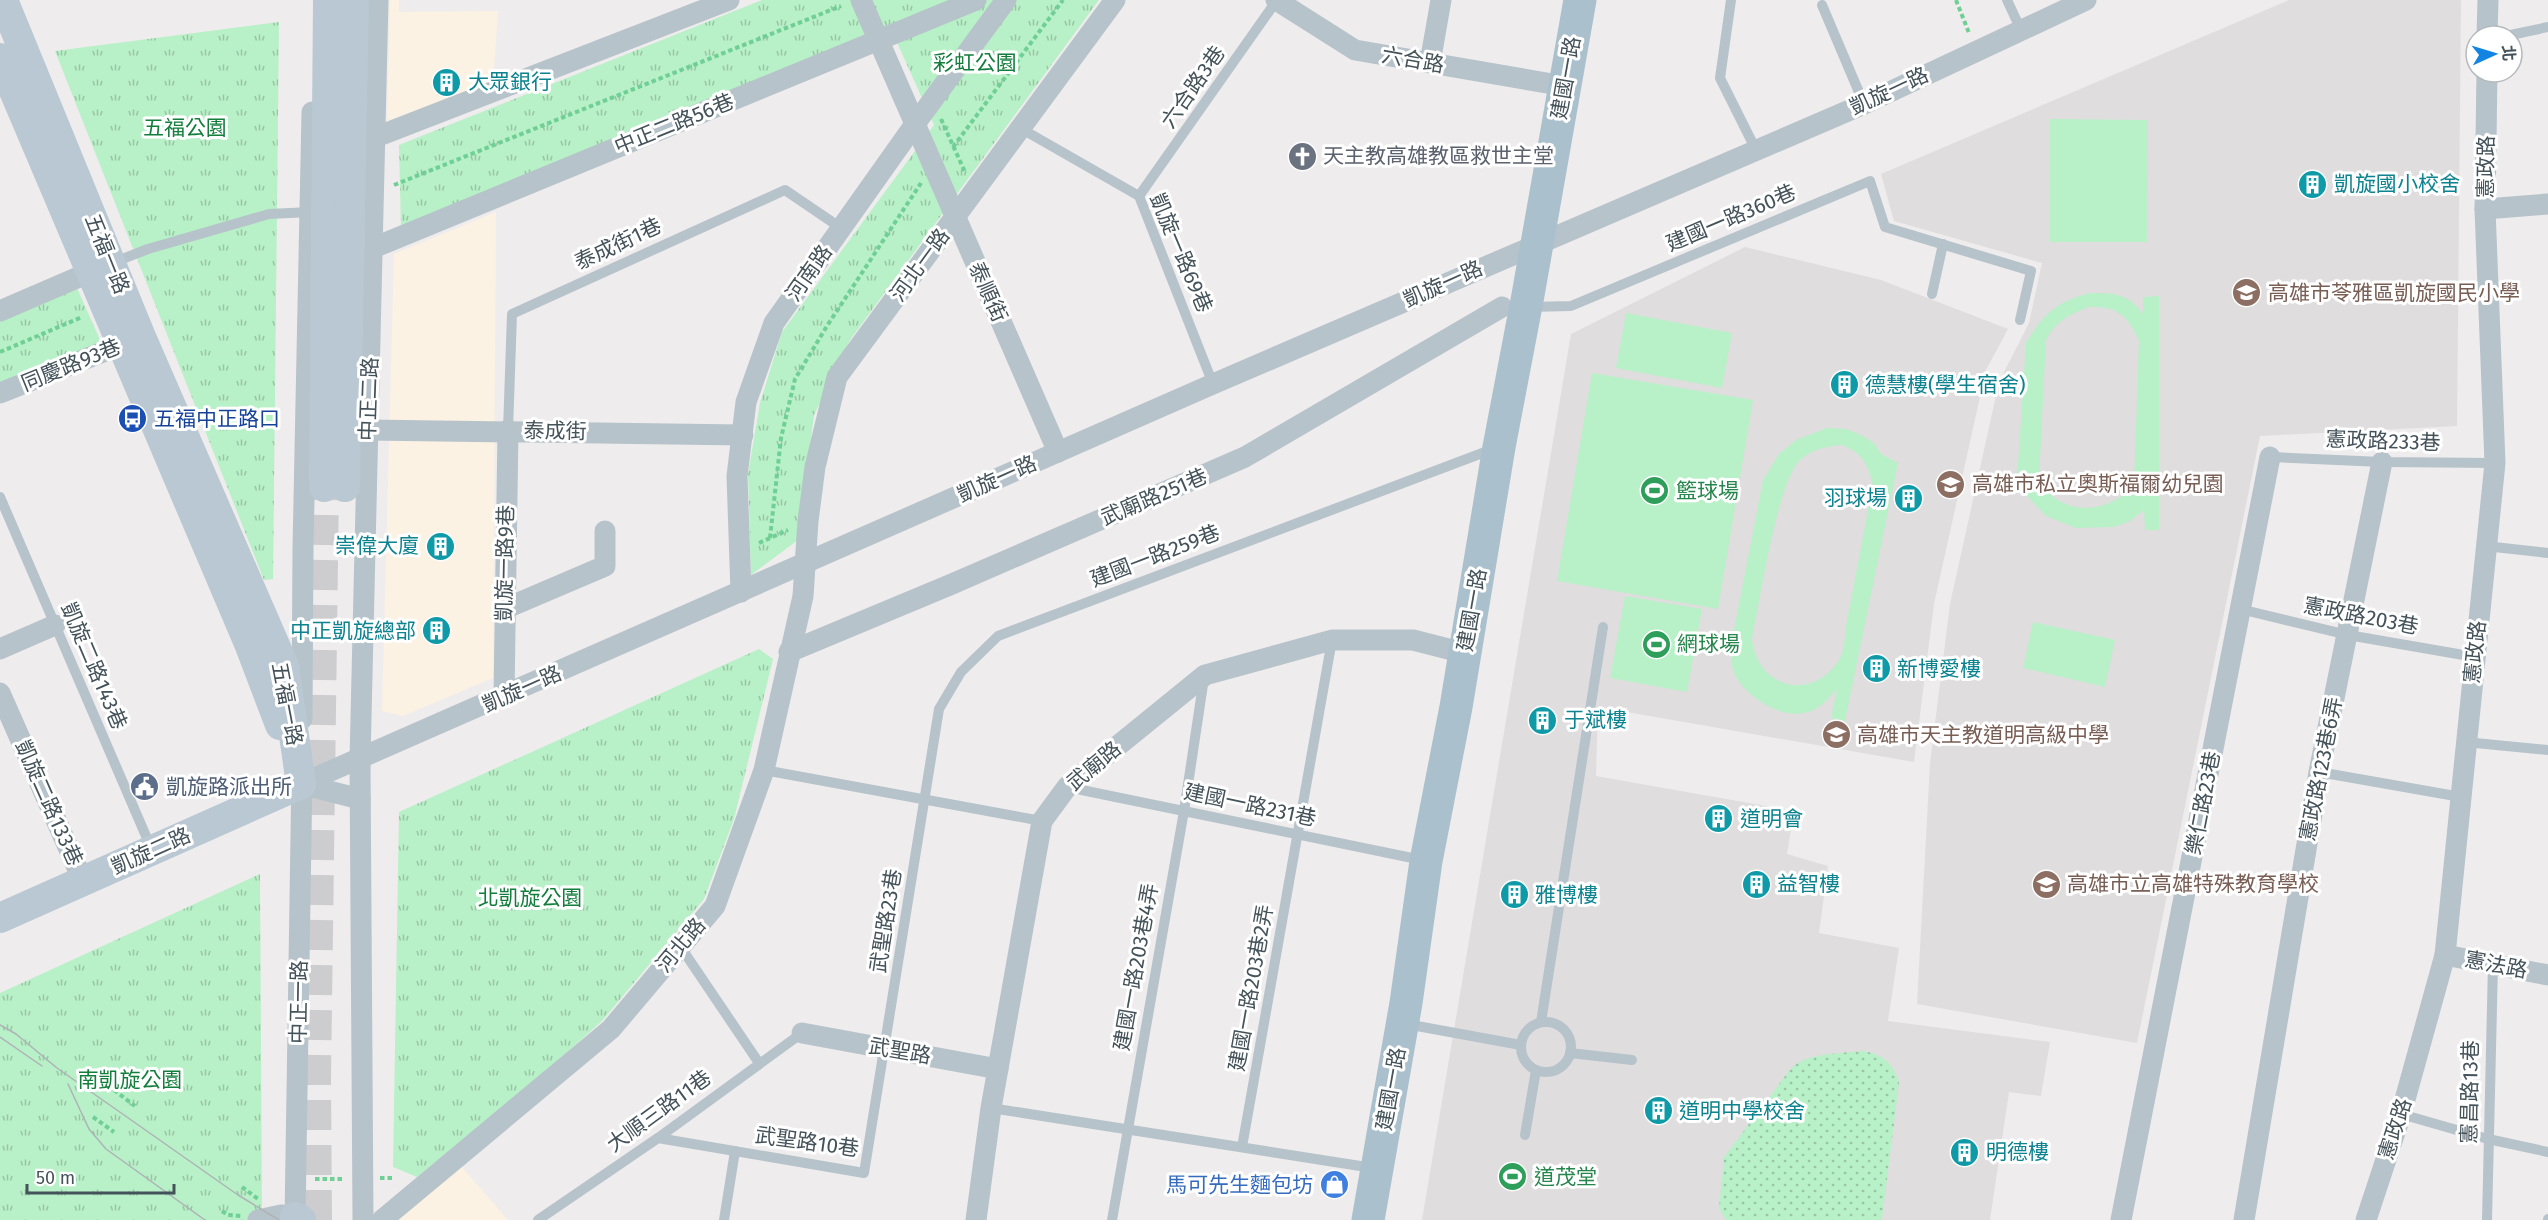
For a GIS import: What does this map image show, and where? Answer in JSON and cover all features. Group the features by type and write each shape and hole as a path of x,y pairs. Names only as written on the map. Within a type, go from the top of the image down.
{"main road":[{"name":"建國一路","path":"1368,1220 1402,1023 1426,861 1499,447 1514,307 1536,244 1580,0"}],"street":[{"name":"五福一路","path":"3,0 100,268"},
{"path":"314,0 303,548 301,784 360,799 363,1220"},
{"name":"中正二路","path":"328,0 335,487 354,0"},
{"name":"中正二路","path":"360,799 378,0"},
{"path":"376,137 729,0"},
{"name":"中正二路56巷","path":"373,248 976,0"},
{"name":"河南路","path":"741,592 737,476 746,402 774,323 1006,0"},
{"name":"河北一路","path":"802,566 814,467 837,377 1115,0"},
{"name":"六合路","path":"1277,0 1355,50 1564,86"},
{"path":"1430,63 1441,0"},
{"name":"凱旋一路","path":"301,784 504,697 1213,384 1863,104 2086,0"},
{"path":"2487,24 2488,0"},
{"name":"泰順街","path":"851,3 878,40 1058,453"},
{"name":"五福一路","path":"0,58 284,666 301,784"},
{"name":"憲政路","path":"2366,1220 2401,1114 2445,955 2495,463 2485,209 2487,84"},
{"path":"2485,209 2548,204"},
{"path":"0,311 100,268"},
{"name":"武廟路251巷","path":"789,652 1245,457 1514,307"},
{"name":"同慶路93巷","path":"0,393 131,341"},
{"name":"泰成街","path":"368,430 508,430 743,435"},
{"name":"凱旋一路9巷","path":"504,697 508,430"},
{"name":"樂仁路23巷","path":"2121,1220 2270,456"},
{"name":"憲政路123巷6弄","path":"2244,1220 2319,772 2382,462"},
{"path":"504,609 605,566 605,531"},
{"name":"河北路","path":"382,1220 611,1029 715,906 764,770 803,596 802,566"},
{"path":"0,649 55,625"},
{"name":"武廟路","path":"976,1220 991,1108 1042,821 1067,787 1204,675 1332,640 1413,640 1464,653"},
{"name":"凱旋二路133巷","path":"0,693 83,881"},
{"name":"凱旋二路","path":"0,918 301,784"},
{"name":"中正一路","path":"297,1219 301,784"},
{"name":"憲法路","path":"2445,955 2548,975"},
{"name":"武聖路","path":"802,1033 998,1069"},
{"path":"258,1210 297,1219"}],"lane":[{"name":"六合路3巷","path":"1139,196 1277,0"},
{"path":"1731,0 1719,78 1756,150"},
{"path":"2007,0 2021,30"},
{"path":"1822,5 1863,104"},
{"path":"2524,32 2548,27"},
{"name":"凱旋一路69巷","path":"1020,128 1139,196 1213,384"},
{"name":"建國一路360巷","path":"1514,307 1571,306 1870,181 1885,227 2031,271 2020,320"},
{"name":"泰成街1巷","path":"508,430 512,314 785,190 841,228"},
{"path":"100,268 148,249 269,214 311,212"},
{"path":"1932,294 1943,244"},
{"name":"建國一路259巷","path":"925,799 939,709 961,672 998,636 1499,447"},
{"name":"憲政路233巷","path":"2270,456 2382,462 2495,463"},
{"name":"凱旋二路143巷","path":"0,497 152,851"},
{"path":"2485,546 2548,554"},
{"name":"憲政路203巷","path":"2240,609 2348,634 2475,657"},
{"path":"1541,1022 1603,627"},
{"name":"建國一路203巷2弄","path":"1242,1147 1332,640"},
{"name":"建國一路203巷4弄","path":"1112,1220 1126,1129 1184,811 1204,675"},
{"path":"2465,742 2548,750"},
{"path":"764,770 1042,821"},
{"path":"2319,772 2460,797"},
{"name":"建國一路231巷","path":"1067,787 1426,861"},
{"name":"武聖路23巷","path":"885,1049 925,799"},
{"path":"680,946 759,1063"},
{"name":"憲昌路13巷","path":"2487,1220 2493,964"},
{"path":"1541,1022 1556,1024 1564,1029 1571,1044 1570,1053 1561,1067 1553,1071 1536,1070 1524,1060 1521,1045 1527,1030 1541,1022"},
{"path":"1402,1023 1521,1045"},
{"name":"大順三路11巷","path":"538,1220 658,1138 802,1033"},
{"name":"武聖路10巷","path":"658,1138 864,1173 885,1049"},
{"path":"1570,1053 1632,1060"},
{"path":"1525,1135 1536,1070"},
{"path":"991,1108 1378,1169"},
{"path":"2401,1114 2488,1139 2548,1152"},
{"path":"724,1220 735,1151"}],"path":[{"path":"953,147 1063,0"},
{"path":"1956,0 1976,50"},
{"path":"394,185 851,3"},
{"path":"933,99 973,192"},
{"path":"770,538 781,438 795,379 923,180"},
{"path":"0,352 82,317"},
{"path":"740,552 808,521"},
{"path":"114,1090 135,1106"},
{"path":"93,1117 114,1132"},
{"path":"296,1180 392,1178"},
{"path":"242,1187 258,1210"},
{"path":"222,1211 228,1215"}],"shaded area":[{"path":"390,0 399,0 399,12 498,11 493,83 387,126"},
{"name":"高雄市苓雅區凱旋國民小學","path":"2289,0 2461,0 2457,426 2260,436 2137,1043 1917,1004 1930,763 1950,604 1999,382 2029,323 2042,263 1894,221 1881,174"},
{"path":"496,212 493,678 403,716 382,711 394,254"},
{"name":"高雄市天主教道明高級中學","path":"1745,247 1881,280 2008,329 1986,370 1934,604 1914,762 1598,707 1596,776 1794,811 1787,854 1828,866 1819,933 1899,948 1888,1021 2050,1042 2041,1096 2009,1092 1990,1220 1422,1220 1571,334"},
{"path":"462,1167 508,1220 396,1220"}],"green space":[{"name":"彩虹公園","path":"762,0 1099,0 850,340 814,415 798,540 751,575 748,474 760,403 782,332 934,125 891,29 401,228 399,145"},
{"name":"五福公園","path":"279,22 273,579 264,580 55,51"},
{"path":"2050,119 2148,120 2147,242 2050,242"},
{"path":"76,286 102,344 0,388 0,317"},
{"path":"2108,293 2121,296 2132,302 2143,314 2143,297 2159,296 2159,530 2145,530 2144,510 2130,521 2114,527 2076,528 2046,516 2023,492 2017,480 2026,343 2052,310 2079,296","holes":["2089,307 2099,307 2121,314 2131,325 2139,341 2134,484 2124,495 2112,502 2098,507 2085,508 2059,501 2039,480 2046,340 2054,328 2070,316"]},
{"path":"1626,313 1732,333 1722,388 1616,368"},
{"name":"籃球場","path":"1592,373 1753,400 1718,609 1557,581"},
{"path":"1827,428 1846,429 1874,443 1881,454 1898,463 1845,721 1831,718 1837,689 1822,704 1809,712 1797,714 1784,712 1772,708 1750,694 1735,675 1732,663 1730,651 1763,480 1779,454 1796,440","holes":["1842,445 1855,452 1863,460 1873,485 1843,651 1828,673 1815,682 1801,685 1787,684 1774,678 1763,669 1756,655 1752,638 1777,518 1791,474 1799,461 1813,451"]},
{"name":"網球場","path":"1625,596 1702,609 1687,692 1610,678"},
{"path":"2033,622 2115,640 2105,687 2023,668"},
{"name":"北凱旋公園","path":"759,649 773,659 734,819 704,899 602,1021 529,1086 417,1177 393,1167 399,812"},
{"name":"南凱旋公園","path":"260,874 262,1220 0,1220 0,993"},
{"path":"1862,1051 1875,1054 1891,1065 1899,1083 1882,1220 1726,1220 1719,1208 1724,1157 1789,1071 1804,1060 1813,1057"}],"tunnel":[{"path":"317,1220 316,1079 324,487"}],"tram line":[{"path":"0,1025 16,1034 57,1068 238,1195 279,1220"},
{"path":"0,1037 42,1066"},
{"path":"68,1084 89,1129 106,1149 205,1220"}],"place":[{"name":"大眾銀行","path":"447,82"},
{"name":"天主教高雄教區救世主堂","path":"1302,156"},
{"name":"凱旋國小校舍","path":"2313,184"},
{"name":"高雄市苓雅區凱旋國民小學","path":"2247,293"},
{"name":"德慧樓(學生宿舍)","path":"1844,385"},
{"name":"五福中正路口","path":"133,419"},
{"name":"高雄市私立奧斯福爾幼兒園","path":"1951,484"},
{"name":"籃球場","path":"1655,491"},
{"name":"羽球場","path":"1908,498"},
{"name":"崇偉大廈","path":"440,546"},
{"name":"中正凱旋總部","path":"437,631"},
{"name":"網球場","path":"1656,644"},
{"name":"新博愛樓","path":"1876,669"},
{"name":"于斌樓","path":"1543,720"},
{"name":"高雄市天主教道明高級中學","path":"1836,735"},
{"name":"凱旋路派出所","path":"145,787"},
{"name":"道明會","path":"1719,819"},
{"name":"益智樓","path":"1756,884"},
{"name":"高雄市立高雄特殊教育學校","path":"2046,884"},
{"name":"雅博樓","path":"1514,895"},
{"name":"道明中學校舍","path":"1658,1111"},
{"name":"明德樓","path":"1965,1152"},
{"name":"道茂堂","path":"1513,1177"},
{"name":"馬可先生麵包坊","path":"1334,1185"}]}
